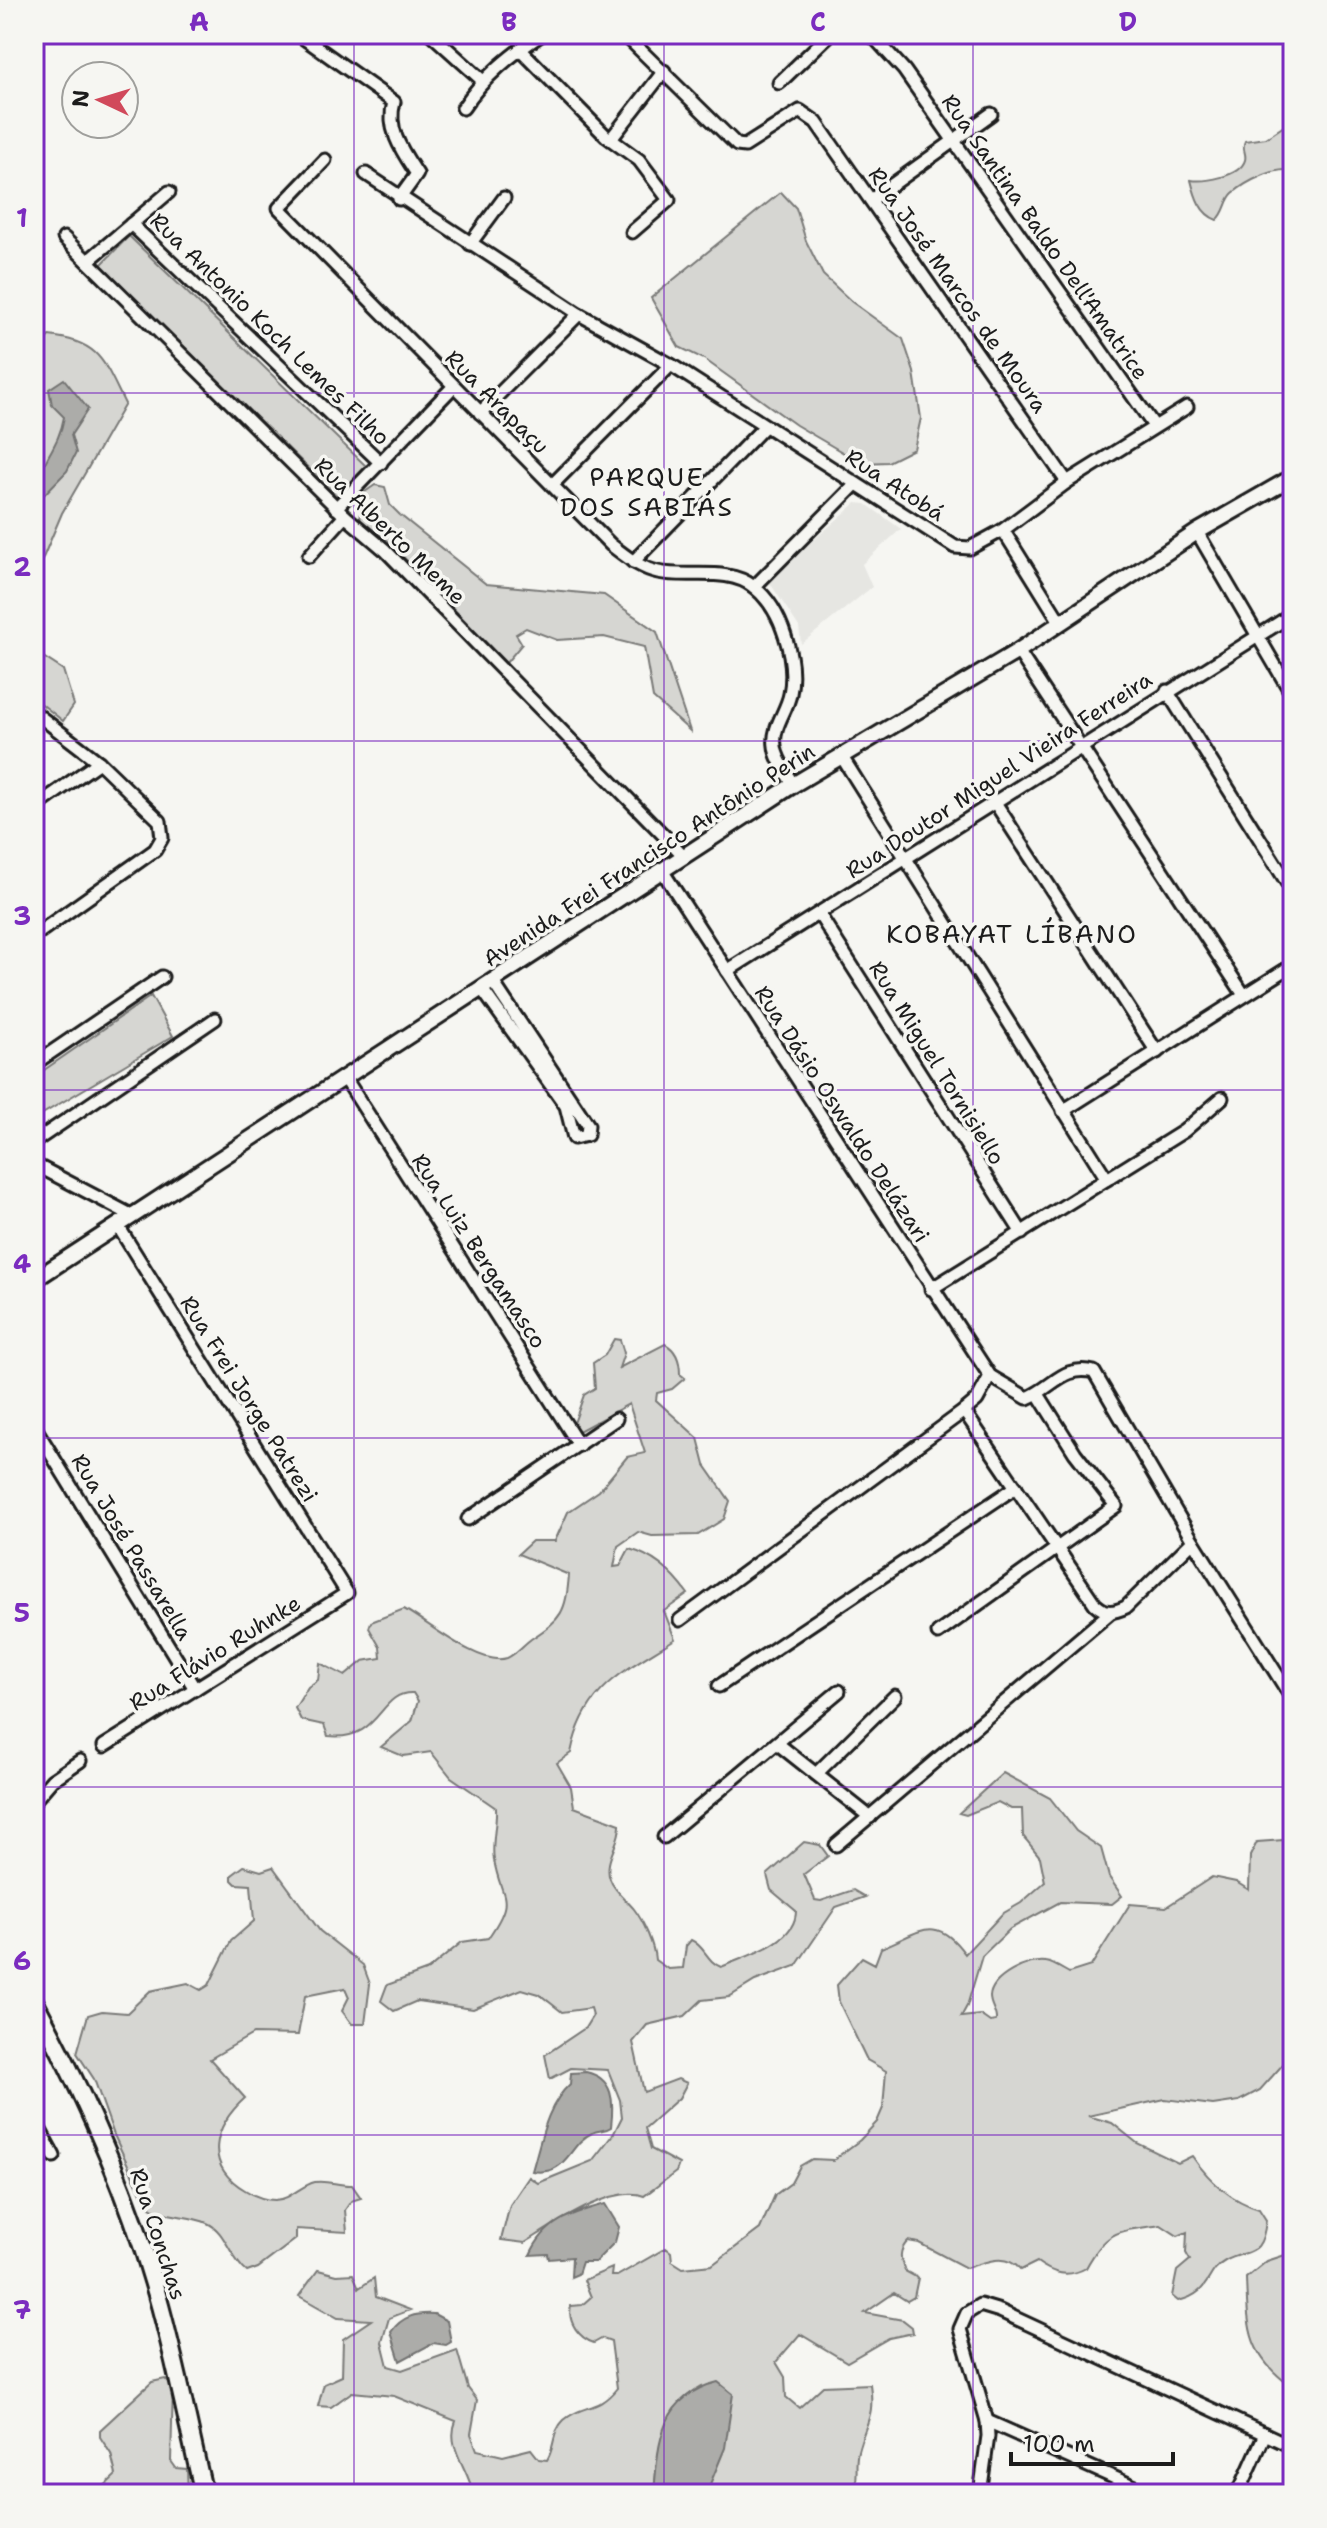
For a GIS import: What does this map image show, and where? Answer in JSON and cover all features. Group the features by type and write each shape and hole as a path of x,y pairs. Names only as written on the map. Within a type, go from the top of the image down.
{"main road":[{"name":"Rua Conchas","path":"34,2001 67,2062 127,2202 154,2283 204,2494"}],"street":[{"path":"298,34 394,102 390,116 398,144 417,174 399,199"},
{"path":"431,34 483,81"},
{"path":"463,108 483,81 542,34"},
{"path":"611,139 664,71 624,34"},
{"path":"779,83 830,34"},
{"name":"Rua Santina Baldo Dell'Amatrice","path":"871,34 904,70 1154,426"},
{"path":"520,49 611,139 639,160 669,200 632,232"},
{"name":"Rua José Marcos de Moura","path":"664,71 737,145 745,146 800,111 816,122 1067,482"},
{"path":"871,200 991,114"},
{"name":"Rua Arapaçu","path":"325,160 279,208 611,545 633,562 662,573 725,577 754,587"},
{"name":"Rua Atobá","path":"366,174 399,199 579,314 671,365 955,547 970,548 1003,530 1067,482 1187,407"},
{"path":"88,261 169,192"},
{"path":"470,244 504,198"},
{"name":"Rua Antonio Koch Lemes Filho","path":"131,224 381,463"},
{"name":"Rua Alberto Meme","path":"64,238 340,512 385,550 685,857"},
{"path":"480,413 579,314"},
{"path":"552,485 671,365"},
{"path":"309,556 340,512 381,463 453,387"},
{"path":"633,562 765,426"},
{"name":"Avenida Frei Francisco Antônio Perin","path":"34,1280 793,785 1018,651 1059,620 1197,532 1291,482"},
{"path":"793,785 775,749 774,738 790,697 791,667 787,644 779,623 754,587 856,484"},
{"path":"1003,530 1059,620"},
{"path":"1197,532 1255,636 1293,696"},
{"name":"Rua Doutor Miguel Vieira Ferreira","path":"727,971 1293,614"},
{"path":"1018,651 1083,745 1244,995"},
{"path":"1167,691 1293,892"},
{"path":"34,712 99,762 160,821 162,838 155,850 34,936"},
{"path":"842,757 1107,1179"},
{"path":"34,808 99,762"},
{"path":"994,801 1157,1052"},
{"name":"Rua Dásio Oswaldo Delázari","path":"663,872 990,1376"},
{"name":"Rua Miguel Tornisiello","path":"819,914 1022,1233"},
{"path":"1063,1111 1293,965"},
{"path":"34,1064 162,977"},
{"path":"487,986 581,1113 588,1125 587,1135 574,1138 570,1134 566,1106 487,986"},
{"path":"34,1142 215,1019"},
{"name":"Rua Luiz Bergamasco","path":"345,1078 579,1445"},
{"path":"931,1289 1184,1131 1222,1098"},
{"path":"34,1164 133,1216"},
{"name":"Rua Frei Jorge Patrezi","path":"118,1226 347,1593"},
{"path":"680,1620 964,1411 977,1400 990,1376 1027,1398 1038,1394 1058,1376 1080,1368 1094,1372 1193,1541 1293,1700"},
{"path":"938,1633 1116,1506 1075,1453 1038,1394"},
{"path":"964,1411 1095,1604 1111,1612"},
{"path":"468,1519 616,1419"},
{"name":"Rua José Passarella","path":"34,1426 195,1689"},
{"path":"719,1686 1016,1487"},
{"path":"836,1845 1111,1612 1126,1607 1193,1541"},
{"name":"Rua Flávio Ruhnke","path":"104,1746 347,1593"},
{"path":"664,1837 839,1691"},
{"path":"816,1774 895,1696"},
{"path":"778,1744 870,1817"},
{"path":"34,1801 52,1780 80,1761"},
{"path":"34,2119 54,2156"},
{"path":"980,2494 988,2436 987,2421 960,2324 967,2313 980,2305 1000,2311 1293,2447"},
{"path":"987,2421 1151,2494"},
{"path":"1238,2494 1265,2434"}],"shaded area":[{"path":"1293,120 1293,171 1270,173 1245,184 1230,196 1217,220 1206,213 1191,180 1212,179 1236,171 1245,160 1245,141 1266,138"},
{"path":"781,192 796,208 806,241 823,275 852,302 903,339 914,372 921,418 914,449 888,462 861,463 796,425 704,359 679,347 651,298"},
{"path":"129,236 367,467 337,496 101,265"},
{"path":"49,336 79,343 98,356 125,404 62,513 34,579 34,356"},
{"path":"64,379 88,409 71,435 76,453 67,471 34,505 38,479 57,440 64,417 52,405 49,389"},
{"path":"375,485 385,487 390,505 400,515 486,584 604,595 657,632 690,731 653,698 644,647 604,637 557,640 526,628 516,634 522,644 506,663 385,538 360,524 362,494"},
{"path":"856,503 866,504 901,529 862,564 872,587 801,644 799,627 768,580"},
{"path":"34,651 63,670 74,705 63,721 34,698"},
{"path":"151,996 173,1036 34,1119 34,1077"},
{"path":"614,1339 620,1340 624,1353 619,1368 665,1344 675,1353 680,1374 685,1378 672,1389 657,1393 656,1400 698,1438 705,1465 730,1501 724,1519 698,1535 652,1536 638,1532 618,1546 614,1567 620,1566 629,1549 638,1552 663,1566 688,1594 664,1611 675,1639 608,1684 585,1712 571,1753 557,1763 571,1787 574,1807 620,1824 610,1858 610,1879 641,1920 651,1941 655,1960 668,1969 683,1968 686,1946 691,1940 721,1967 768,1947 788,1932 796,1911 771,1890 767,1875 804,1842 820,1845 828,1856 804,1874 815,1900 821,1901 853,1890 865,1897 836,1907 796,1966 755,1981 729,1997 702,2000 685,2016 647,2025 633,2042 644,2092 678,2079 687,2083 679,2098 645,2128 651,2149 679,2164 676,2172 644,2196 631,2194 600,2201 525,2243 501,2240 510,2205 529,2177 538,2183 592,2161 614,2133 622,2117 620,2100 608,2070 571,2068 550,2079 545,2055 585,2028 593,2015 591,2008 562,2012 539,1994 522,1989 473,2009 417,2001 394,2011 381,2001 387,1985 428,1970 462,1942 488,1938 497,1924 504,1899 493,1854 496,1808 451,1777 431,1752 403,1756 381,1747 412,1721 418,1701 413,1693 393,1700 369,1725 346,1736 328,1736 324,1725 301,1720 295,1708 308,1687 318,1680 320,1663 345,1676 363,1661 381,1658 380,1647 369,1628 371,1622 404,1609 454,1642 496,1659 510,1657 556,1620 564,1606 569,1575 518,1554 532,1541 555,1541 568,1512 599,1491 627,1457 645,1453 629,1404 575,1433 573,1426 584,1395 595,1388 593,1363 605,1355"},
{"path":"1003,1773 1050,1798 1076,1831 1101,1848 1109,1877 1122,1896 1112,1904 1060,1902 1010,1929 982,1956 961,2017 980,2015 990,2022 996,2021 990,2000 992,1990 1004,1976 1021,1966 1046,1962 1069,1973 1091,1966 1130,1904 1166,1907 1212,1877 1236,1882 1249,1890 1250,1856 1257,1842 1283,1840 1293,1845 1293,2053 1260,2090 1239,2101 1213,2105 1165,2099 1088,2116 1112,2123 1137,2143 1178,2163 1192,2156 1221,2188 1239,2201 1259,2209 1266,2220 1258,2247 1225,2261 1203,2288 1178,2301 1172,2296 1177,2271 1190,2260 1186,2253 1187,2232 1178,2236 1161,2225 1116,2234 1101,2246 1086,2268 1067,2274 1055,2272 1037,2262 1021,2270 1015,2264 1002,2260 966,2268 919,2243 908,2241 901,2252 901,2259 905,2271 918,2278 914,2297 907,2301 894,2293 865,2313 903,2320 912,2327 913,2333 889,2338 847,2362 800,2334 776,2362 785,2377 786,2397 799,2408 823,2386 870,2384 871,2412 858,2451 853,2494 706,2494 716,2463 702,2386 677,2406 669,2419 657,2462 654,2494 473,2494 456,2449 453,2431 456,2421 394,2396 352,2392 331,2407 318,2406 324,2384 342,2376 343,2339 371,2320 338,2318 299,2296 318,2270 337,2275 353,2274 359,2288 374,2278 376,2297 410,2310 389,2318 382,2342 388,2366 402,2370 457,2350 468,2388 477,2400 471,2434 477,2450 503,2456 531,2449 539,2459 547,2460 557,2429 564,2420 578,2411 597,2405 617,2388 611,2341 603,2338 594,2343 589,2341 575,2329 571,2318 571,2306 582,2305 591,2297 584,2280 612,2268 611,2276 617,2276 666,2248 671,2252 672,2261 683,2268 712,2265 760,2229 775,2195 791,2183 800,2166 812,2159 833,2160 860,2140 877,2122 883,2108 886,2071 867,2060 839,2002 837,1985 862,1957 875,1964 881,1948 917,1932 936,1930 945,1933 965,1954 1002,1914 1021,1903 1045,1882 1040,1857 1023,1836 1022,1809 1011,1809 998,1802 966,1815 959,1813"},
{"path":"244,1866 261,1871 273,1867 320,1931 363,1965 370,1984 365,2024 352,2024 342,2011 349,1997 345,1988 305,1996 298,2035 253,2034 210,2059 245,2098 226,2121 217,2146 218,2158 232,2180 252,2194 271,2200 286,2198 310,2184 320,2182 352,2185 361,2198 351,2201 345,2210 347,2232 296,2229 296,2239 258,2268 247,2272 213,2227 146,2204 114,2135 94,2079 77,2053 88,2015 102,2011 127,2013 150,1991 188,1983 201,1990 209,1985 231,1941 254,1921 251,1885 236,1884 232,1880 232,1875"},
{"path":"586,2072 607,2085 612,2100 611,2127 584,2138 553,2169 532,2171 550,2113 570,2084 571,2073"},
{"path":"605,2204 619,2227 615,2242 595,2262 582,2262 578,2274 571,2277 572,2257 549,2259 548,2254 530,2255 543,2234 560,2220"},
{"path":"1285,2255 1293,2256 1293,2388 1259,2353 1250,2328 1247,2297 1246,2278 1267,2261"},
{"path":"434,2314 447,2321 451,2342 446,2345 433,2343 400,2361 391,2332 410,2317"},
{"path":"165,2379 173,2387 171,2461 176,2468 187,2469 188,2494 96,2494 116,2475 100,2430 152,2382"},
{"path":"718,2382 733,2394 725,2448 706,2494 654,2494 661,2440 673,2410 684,2398"}],"district":[{"name":"PARQUE DOS SABIÁS","path":"647,491"},
{"name":"KOBAYAT LÍBANO","path":"1012,933"}]}
